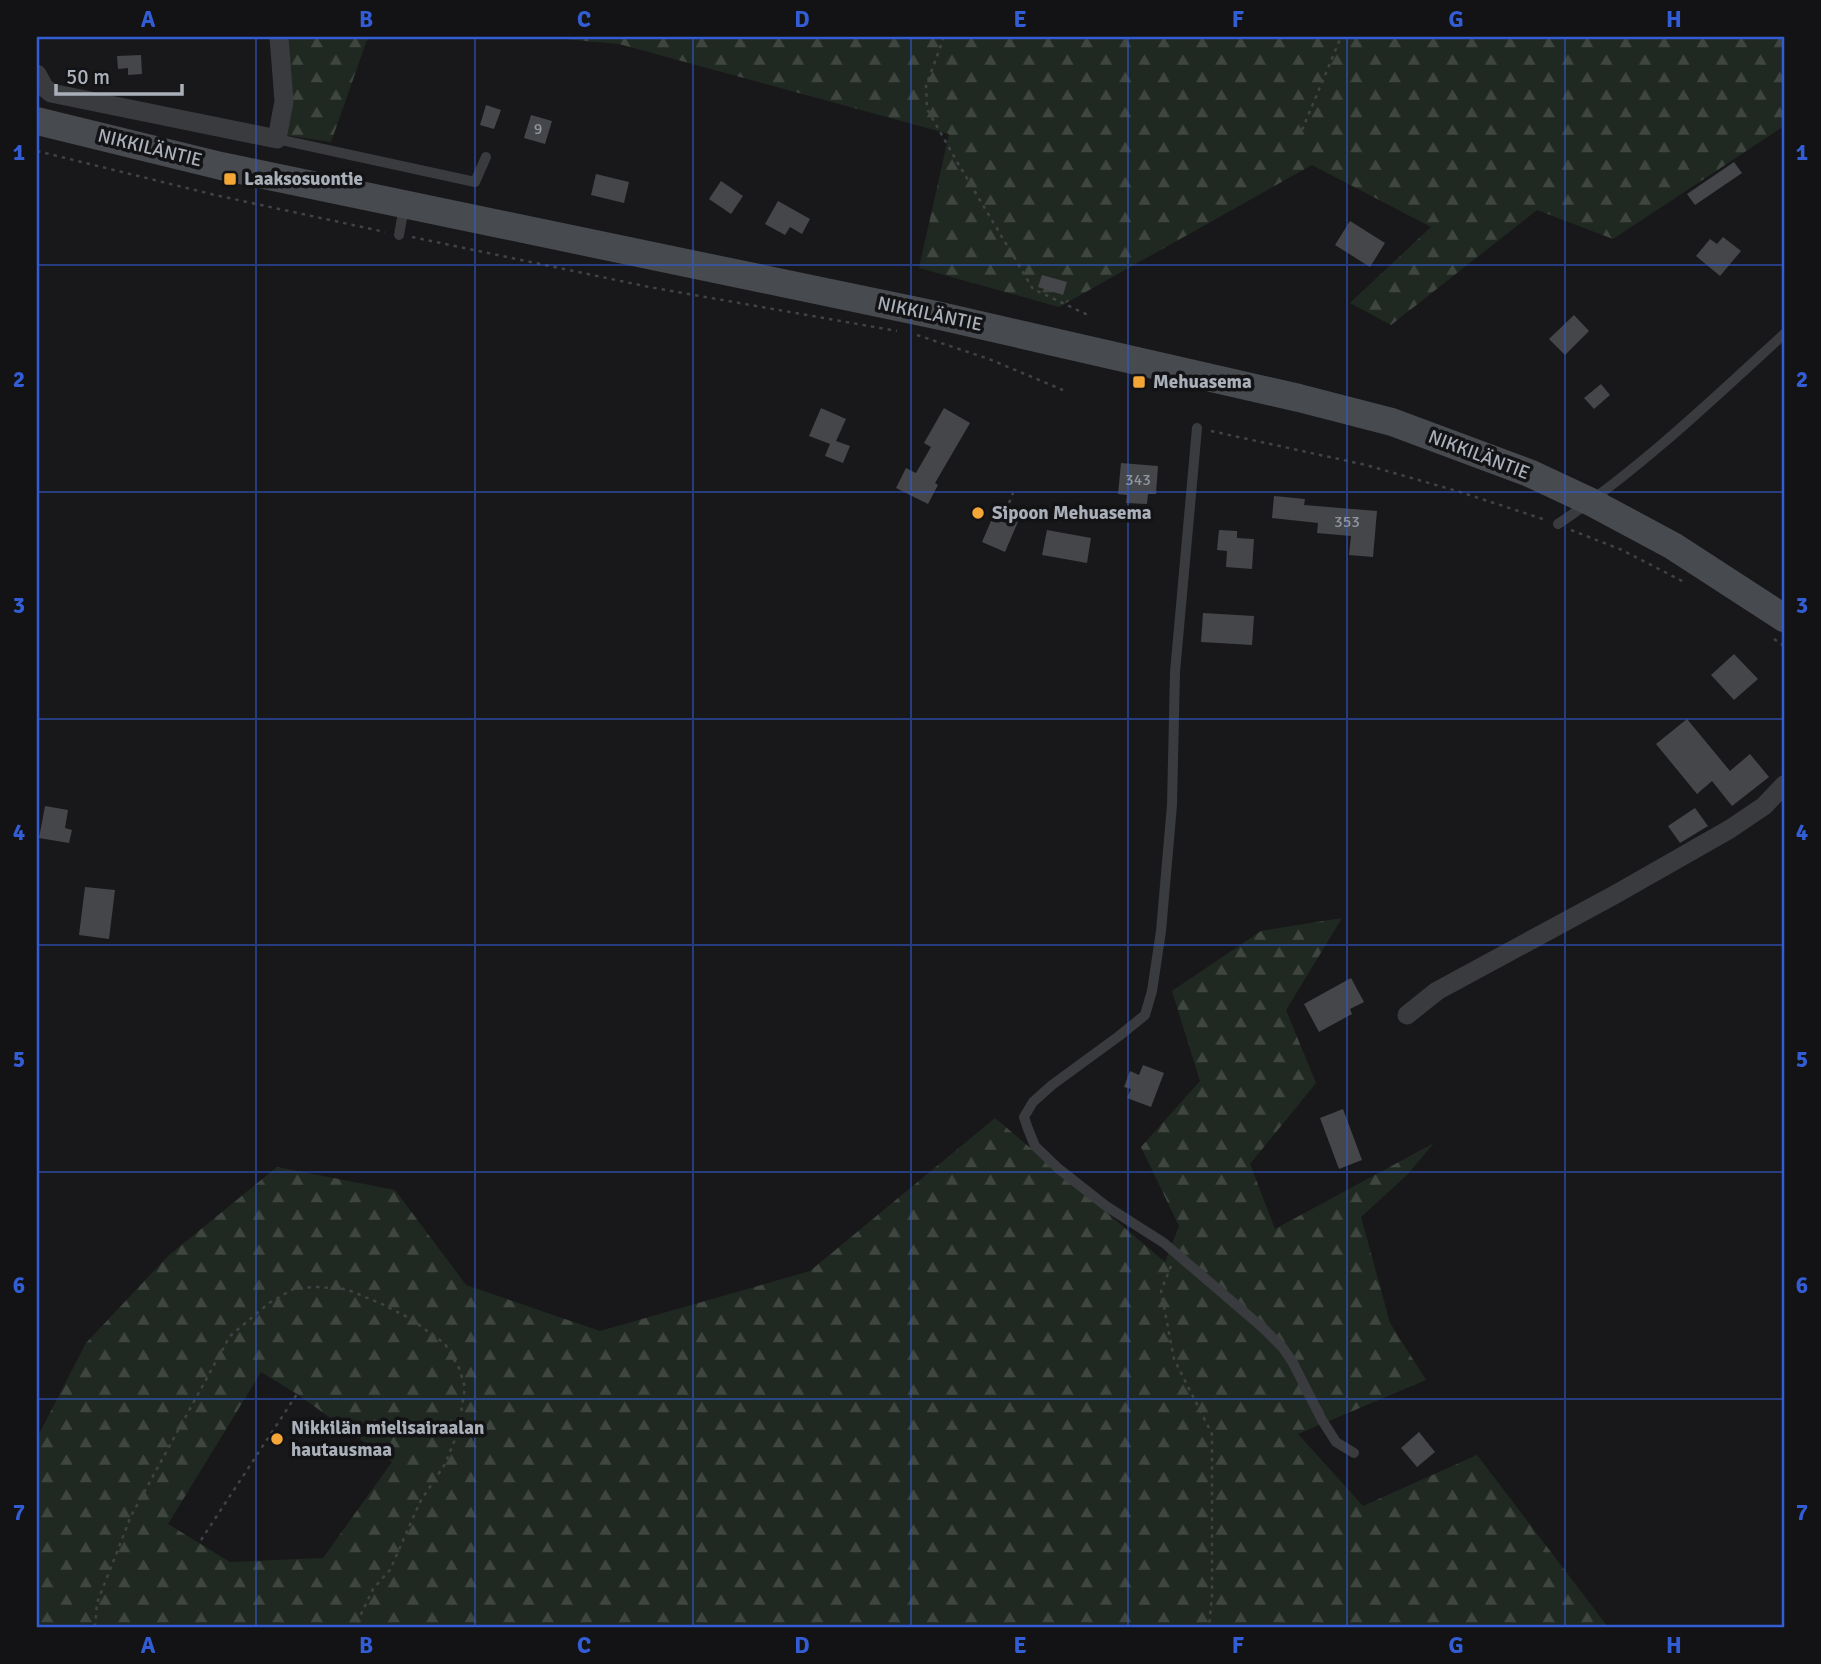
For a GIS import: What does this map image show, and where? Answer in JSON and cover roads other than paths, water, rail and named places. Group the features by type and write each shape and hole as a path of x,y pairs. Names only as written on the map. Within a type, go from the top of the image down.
{"street":[{"path":"37,74 51,93 277,139 284,101 279,37"},
{"name":"NIKKILÄNTIE","path":"37,121 221,166 936,315 1299,398 1392,422 1529,473 1591,502 1673,546 1779,629"},
{"path":"1407,1015 1437,991 1730,830 1765,806 1784,785"}],"lane":[{"path":"277,139 475,182 485,156"},
{"path":"399,234 404,203"},
{"path":"1558,524 1634,469 1784,334"},
{"path":"1197,428 1175,671 1172,805 1161,931 1152,991 1145,1015 1052,1085 1033,1102 1024,1117 1035,1146 1059,1169 1107,1206 1164,1243 1283,1348 1336,1443 1354,1453"}],"place":[{"name":"Laaksosuontie","path":"230,179"},
{"name":"Mehuasema","path":"1139,382"},
{"name":"Sipoon Mehuasema","path":"978,513"},
{"name":"Nikkilän mielisairaalan hautausmaa","path":"277,1439"}]}
